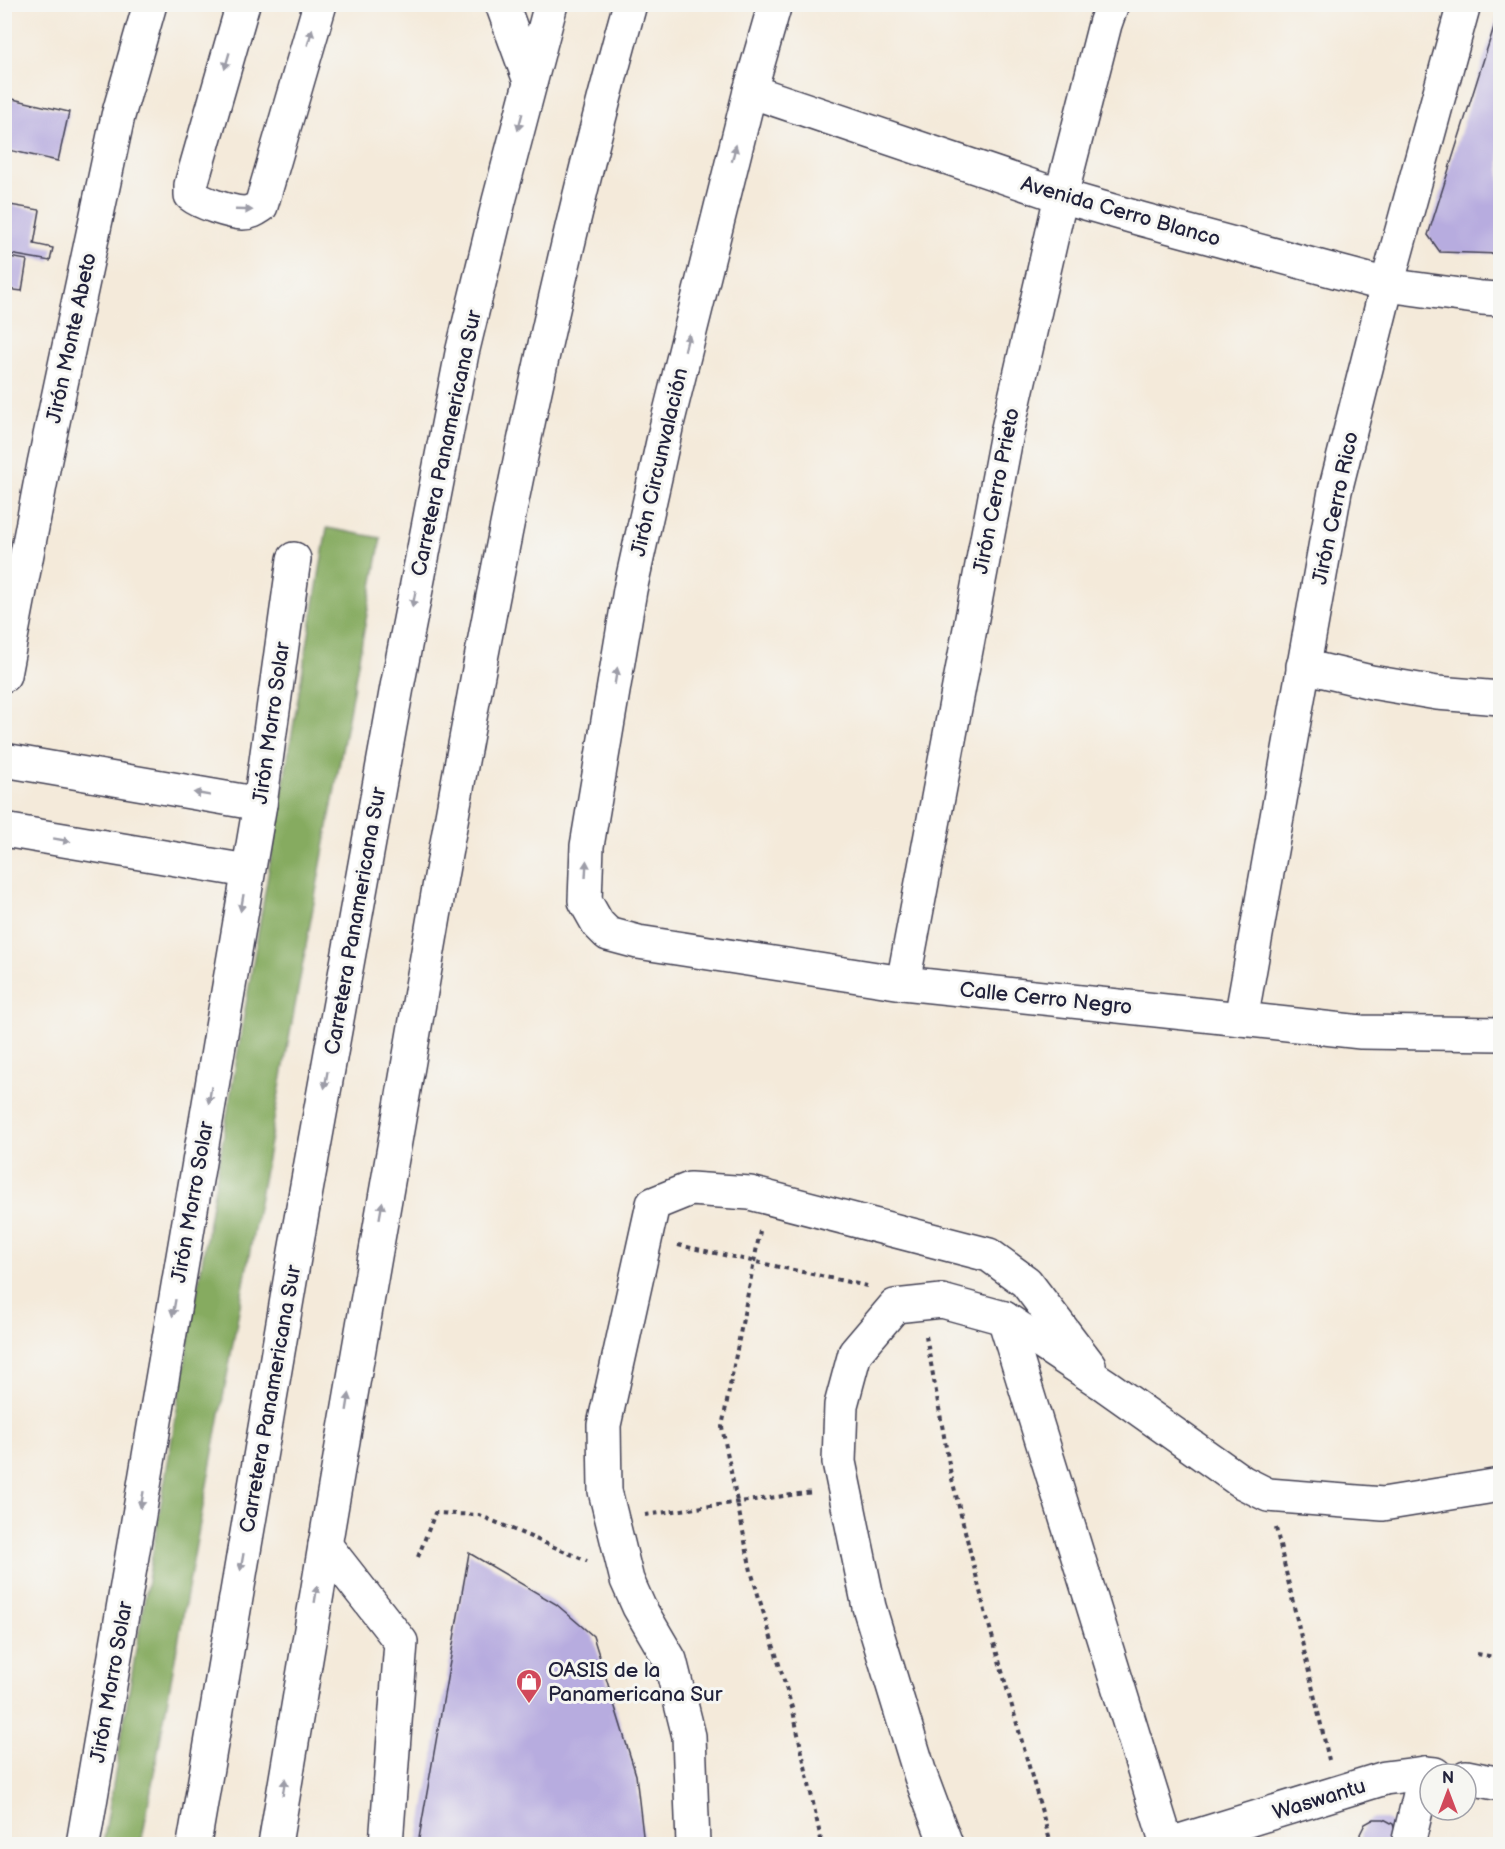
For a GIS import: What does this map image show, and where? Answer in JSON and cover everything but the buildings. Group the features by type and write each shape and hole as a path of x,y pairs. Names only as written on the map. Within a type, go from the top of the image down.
{"main road":[{"name":"Jirón Monte Abeto","path":"4,675 44,464 116,128 150,4"},
{"path":"243,4 191,184 191,195 198,201 243,213 254,211 261,206 320,4"},
{"path":"502,4 530,81"},
{"path":"540,42 544,4"},
{"name":"Carretera Panamericana Sur","path":"194,1845 295,1252 397,687 462,353 551,4"},
{"path":"275,1845 372,1263 470,717 537,375 574,216 630,4"},
{"name":"Jirón Circunvalación","path":"598,924 585,901 588,846 630,590 666,428 750,91 775,4"},
{"name":"Jirón Cerro Prieto","path":"903,983 1005,445 1061,196 1112,4"},
{"name":"Jirón Cerro Rico","path":"1241,1019 1335,491 1387,285 1464,4"},
{"name":"Avenida Cerro Blanco","path":"750,91 1061,196 1141,219 1387,285 1500,299"},
{"name":"Jirón Morro Solar","path":"82,1845 260,804 294,559"},
{"path":"1303,666 1415,690 1500,698"},
{"path":"4,760 260,804"},
{"path":"4,830 248,871"},
{"name":"Calle Cerro Negro","path":"598,924 608,934 638,942 903,983 1361,1032 1500,1034"},
{"path":"693,1845 689,1736 670,1660 639,1607 627,1580 605,1491 604,1425 653,1204 690,1189 750,1193 989,1256 1026,1282 1105,1385"},
{"path":"946,1845 921,1777 869,1607 839,1462 841,1405 855,1353 895,1306 942,1301 1004,1318 1105,1385 1242,1482 1268,1495 1383,1504 1500,1485"},
{"path":"1004,1318 1168,1845"},
{"path":"325,1545 401,1642 386,1845"},
{"name":"Waswantu","path":"1168,1845 1386,1778 1418,1775"},
{"path":"1478,1779 1500,1784"},
{"path":"1408,1845 1418,1813"}],"path":[{"path":"766,1197 722,1427 751,1571 793,1711 822,1845"},
{"path":"645,1237 874,1287 877,1326"},
{"path":"921,1304 951,1475 985,1611 1051,1845"},
{"path":"612,1520 844,1489"},
{"path":"1268,1495 1336,1793"},
{"path":"418,1557 435,1513 479,1515 559,1548 627,1580"},
{"path":"1478,1653 1500,1658"}],"green space":[{"path":"327,528 381,538 141,1844 103,1844"}],"place":[{"name":"OASIS de la Panamericana Sur","path":"529,1705"}]}
